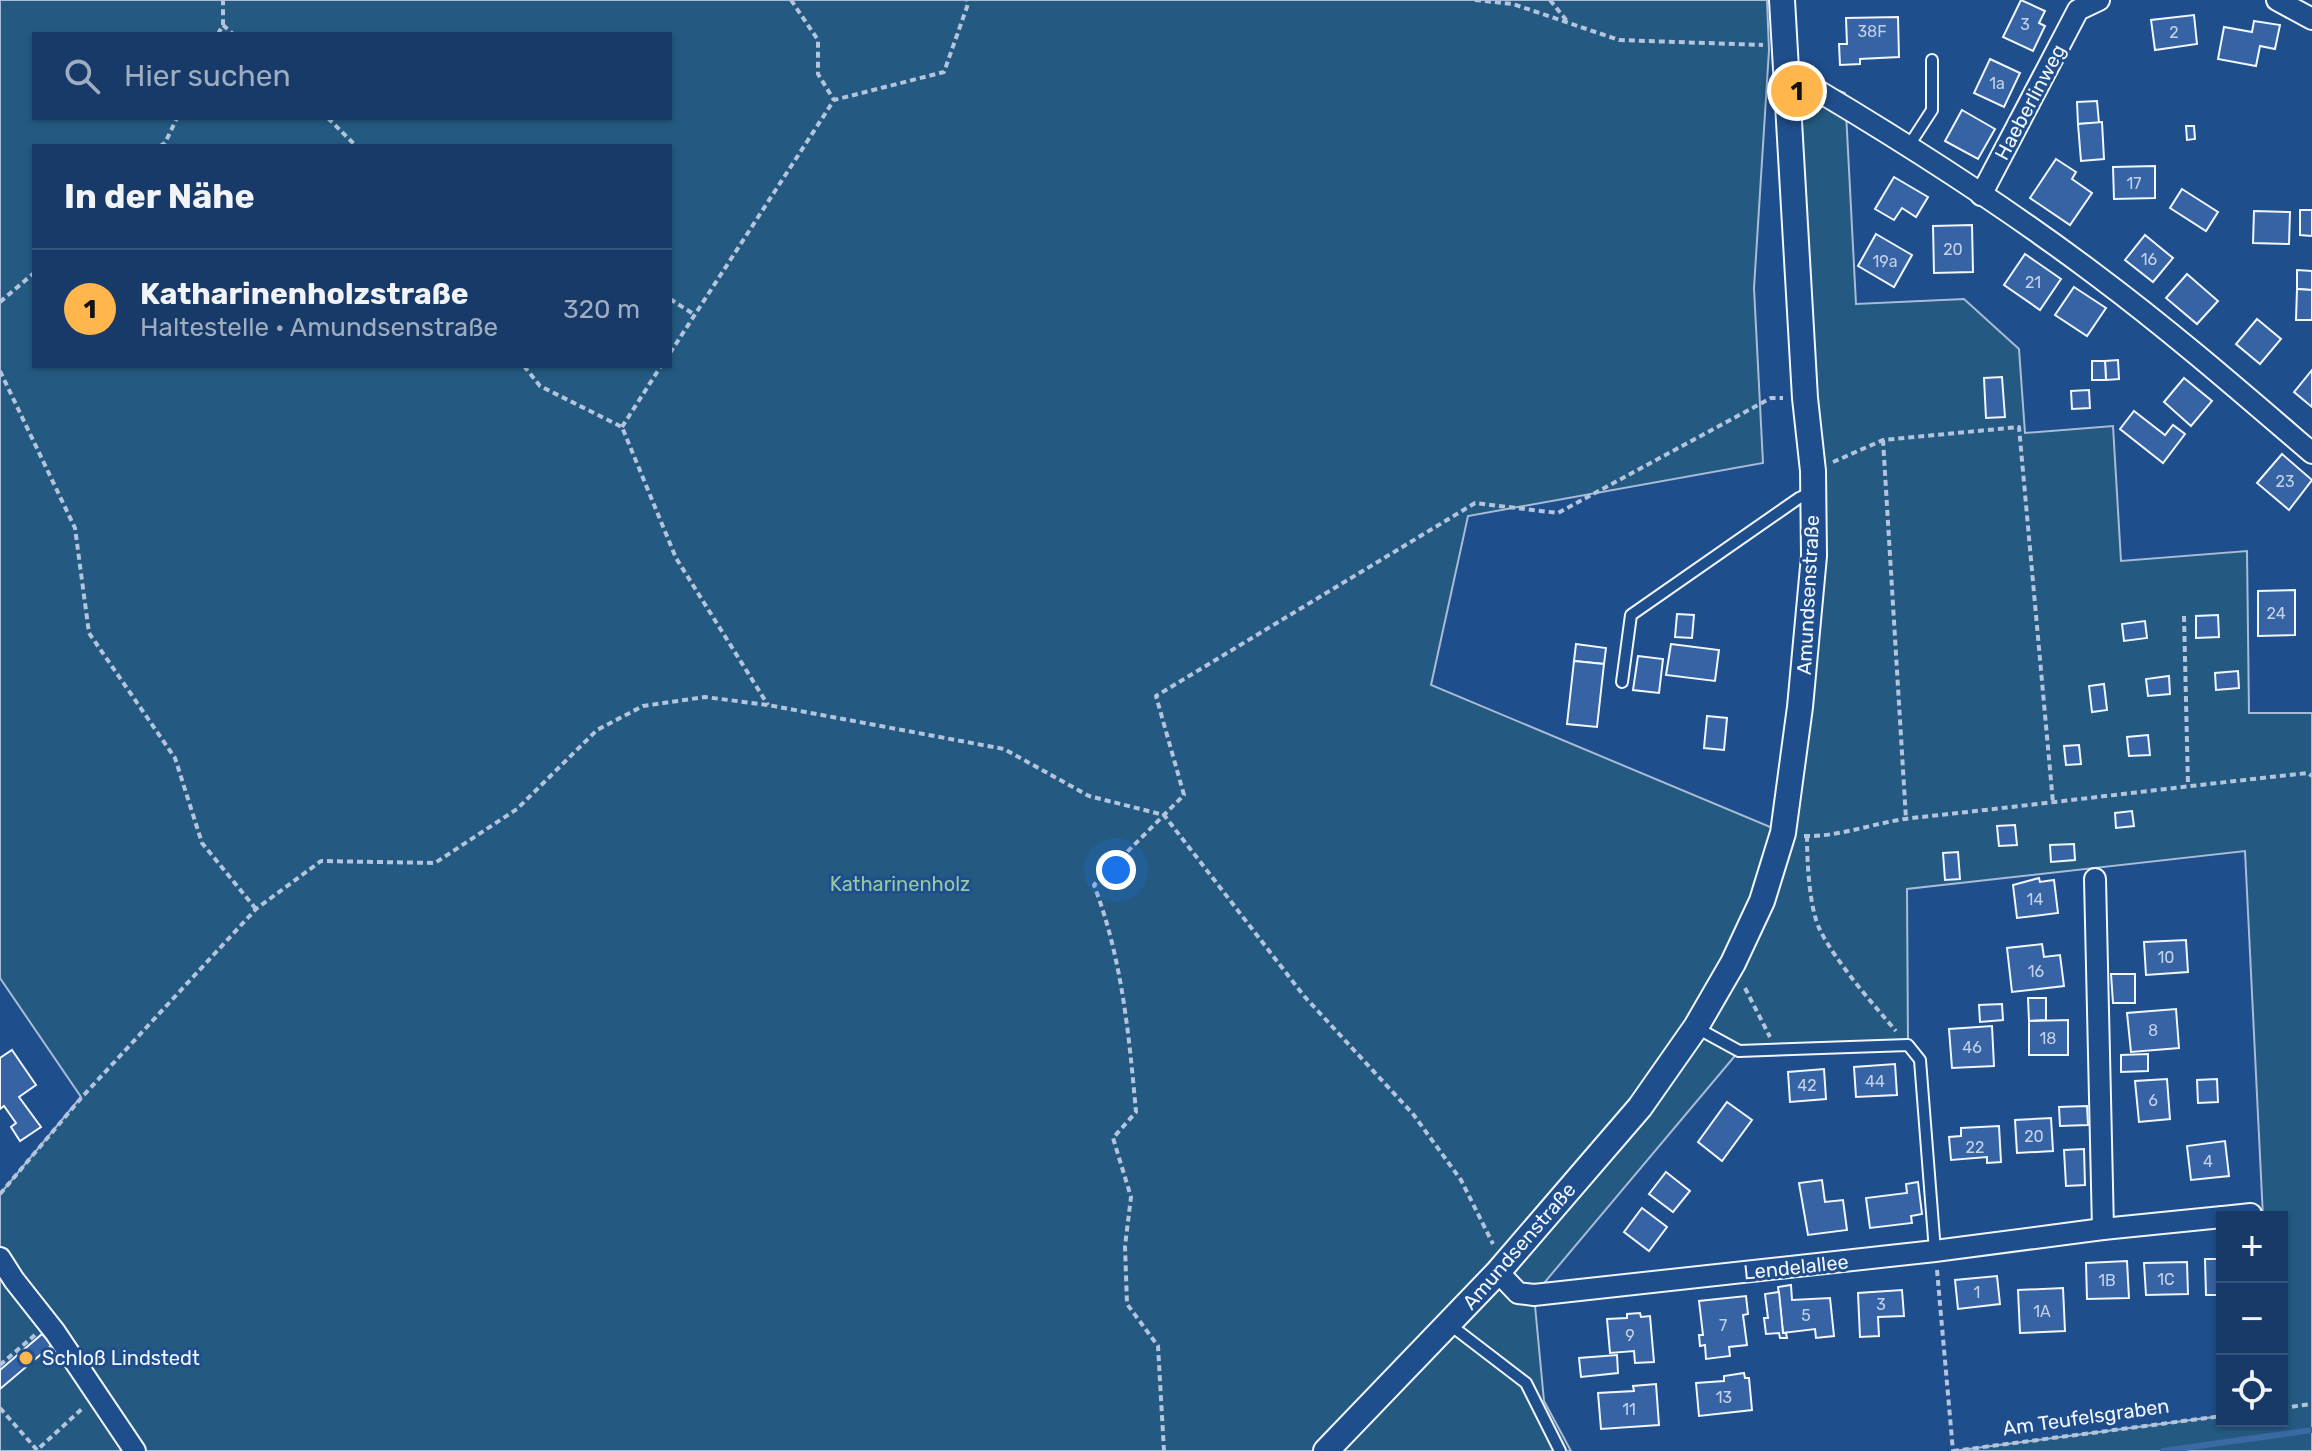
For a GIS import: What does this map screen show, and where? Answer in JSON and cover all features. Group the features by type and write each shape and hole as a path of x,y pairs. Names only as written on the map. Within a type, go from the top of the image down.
{"street":[{"name":"Amundsenstraße","path":"1326,1451 1502,1267 1640,1107 1696,1027 1733,963 1795,834 1800,707 1813,571 1813,481 1805,398 1782,0"},
{"name":"Haeberlinweg","path":"1981,195 2070,5 2099,0"},
{"path":"2277,0 2312,19"},
{"path":"1786,72 1908,147 2107,283 2192,350 2312,453"},
{"path":"2095,879 2103,1229"},
{"name":"Lendelallee","path":"1502,1267 1518,1293 1534,1295 2216,1218"},
{"path":"0,1258 55,1332 135,1451"}],"lane":[{"path":"1908,147 1932,110 1932,60"},
{"path":"1622,682 1631,615 1776,513 1813,481"},
{"path":"1696,1027 1739,1051 1908,1045 1920,1060 1935,1251"},
{"path":"1449,1324 1526,1383 1560,1451"}],"path":[{"path":"219,32 223,25 223,0"},
{"path":"791,0 818,40 818,74 834,100"},
{"path":"672,350 834,100 944,72 967,0"},
{"path":"1475,0 1513,4 1619,40 1784,46"},
{"path":"1550,0 1568,23"},
{"path":"223,25 231,32"},
{"path":"163,144 176,120"},
{"path":"330,120 354,144"},
{"path":"0,302 32,275"},
{"path":"672,300 695,315"},
{"path":"526,368 540,386 622,427 676,558 768,705"},
{"path":"622,427 660,368"},
{"path":"0,371 75,528 89,633 175,758 202,843 256,909"},
{"path":"1164,1451 1158,1346 1127,1304 1125,1246 1131,1197 1113,1138 1136,1112 1120,972 1108,923 1094,885 1184,795 1156,696 1475,503 1558,513 1771,398 1805,398"},
{"path":"1813,481 1883,440 2019,427 2053,803"},
{"path":"1883,440 1906,819"},
{"path":"2184,616 2188,785"},
{"path":"0,1194 82,1097 256,909 321,861 435,863 517,809 597,730 643,706 705,697 768,705 1004,749 1089,796 1164,815 1304,996 1413,1114 1461,1180 1502,1267"},
{"path":"1908,1045 1864,994 1819,928 1807,867 1795,834 1831,835 1906,819 2188,785 2308,773 2312,776"},
{"path":"1733,963 1776,1050"},
{"path":"1935,1251 1953,1451"},
{"path":"0,1365 38,1332"},
{"path":"0,1408 37,1451 97,1395"},
{"path":"2288,1407 2312,1404"},
{"name":"Am Teufelsgraben","path":"1953,1451 2216,1417"}],"green space":[{"name":"Katharinenholz","path":"0,0 1767,0 1769,50 1754,288 1763,463 1468,516 1431,685 1782,832 1814,556 1786,72 1845,93 1856,304 1964,299 2019,349 2025,433 2113,426 2121,561 2247,551 2249,713 2312,713 2312,1451 1953,1451 2216,1417 2216,1427 2288,1427 2288,1211 2263,1211 2245,851 1907,889 1908,1045 1739,1051 1534,1295 1544,1401 1571,1451 0,1451 0,1194 81,1097 0,978"}],"building":[{"path":"2021,0 2045,11 2039,23 2045,26 2033,51 2003,37"},
{"path":"2194,15 2197,44 2155,50 2151,20"},
{"path":"1898,17 1899,57 1860,59 1860,64 1840,65 1839,44 1847,44 1846,18"},
{"path":"2254,21 2280,25 2275,49 2260,46 2256,66 2218,59 2224,27 2252,32"},
{"path":"1990,59 2020,73 2004,107 1974,93"},
{"path":"2097,101 2099,123 2078,124 2077,102"},
{"path":"1962,110 1995,129 1978,159 1945,141"},
{"path":"2102,122 2104,159 2081,161 2078,124"},
{"path":"2186,126 2194,126 2195,139 2187,140"},
{"path":"2056,159 2076,172 2072,179 2092,193 2070,225 2030,198"},
{"path":"2155,166 2155,198 2114,199 2113,167"},
{"path":"1894,177 1928,197 1916,217 1902,208 1894,220 1875,209"},
{"path":"2182,189 2218,212 2206,231 2170,208"},
{"path":"2300,210 2312,210 2312,236 2300,235"},
{"path":"2254,211 2290,212 2289,244 2253,243"},
{"path":"1972,225 1973,272 1934,273 1933,226"},
{"path":"1876,234 1912,255 1894,287 1858,266"},
{"path":"2145,235 2173,258 2153,282 2125,260"},
{"path":"2025,254 2061,279 2040,310 2004,285"},
{"path":"2297,270 2312,271 2312,290 2297,289"},
{"path":"2187,274 2218,301 2197,324 2166,298"},
{"path":"2074,287 2106,308 2087,336 2055,315"},
{"path":"2297,289 2312,290 2312,320 2296,320"},
{"path":"2257,319 2281,339 2260,364 2236,344"},
{"path":"2118,360 2119,379 2106,380 2105,361"},
{"path":"2092,361 2105,361 2106,380 2092,380"},
{"path":"2312,370 2312,407 2294,392"},
{"path":"2002,377 2005,417 1986,418 1984,378"},
{"path":"2184,378 2212,401 2191,426 2164,402"},
{"path":"2089,390 2090,408 2072,409 2071,391"},
{"path":"2134,411 2165,435 2173,425 2185,434 2163,463 2120,429"},
{"path":"2282,454 2312,480 2289,510 2257,483"},
{"path":"2295,590 2295,635 2258,636 2258,591"},
{"path":"1677,614 1694,615 1692,638 1675,637"},
{"path":"2218,615 2219,637 2196,638 2196,616"},
{"path":"2145,621 2147,638 2124,641 2122,624"},
{"path":"1576,644 1606,648 1604,664 1574,661"},
{"path":"1671,644 1719,650 1715,681 1666,675"},
{"path":"1638,656 1663,659 1659,693 1633,690"},
{"path":"1574,661 1604,664 1597,727 1567,724"},
{"path":"2238,671 2239,688 2216,690 2215,673"},
{"path":"2169,676 2170,694 2148,696 2146,679"},
{"path":"2104,684 2107,710 2092,712 2089,686"},
{"path":"1707,716 1727,718 1724,750 1704,748"},
{"path":"2148,735 2150,755 2129,756 2127,737"},
{"path":"2079,745 2081,764 2066,765 2064,746"},
{"path":"2132,811 2134,826 2116,828 2115,813"},
{"path":"2015,825 2017,845 1999,846 1997,826"},
{"path":"2074,844 2075,860 2051,862 2050,845"},
{"path":"1958,852 1960,879 1945,880 1943,853"},
{"path":"2039,878 2040,882 2054,880 2058,913 2017,918 2013,885"},
{"path":"2186,940 2188,972 2146,975 2144,942"},
{"path":"2042,944 2044,957 2060,955 2064,986 2012,992 2007,948"},
{"path":"2111,974 2135,974 2135,1003 2113,1003"},
{"path":"2028,998 2046,998 2046,1020 2029,1021"},
{"path":"2002,1004 2003,1020 1980,1022 1979,1005"},
{"path":"2176,1009 2179,1048 2131,1052 2127,1013"},
{"path":"2068,1020 2068,1055 2029,1055 2029,1021"},
{"path":"1992,1026 1994,1066 1952,1068 1949,1029"},
{"path":"12,1050 36,1085 19,1097 41,1127 20,1141 11,1127 16,1123 4,1106 0,1109 0,1058"},
{"path":"2148,1054 2148,1071 2121,1072 2121,1055"},
{"path":"1895,1064 1897,1095 1856,1097 1854,1067"},
{"path":"1824,1069 1826,1099 1790,1102 1788,1072"},
{"path":"2167,1079 2170,1119 2139,1122 2135,1081"},
{"path":"2217,1079 2218,1102 2198,1103 2197,1080"},
{"path":"1727,1102 1752,1120 1722,1161 1698,1142"},
{"path":"2087,1106 2088,1125 2060,1126 2059,1107"},
{"path":"2051,1118 2053,1151 2017,1153 2015,1120"},
{"path":"1999,1126 2001,1162 1987,1163 1987,1157 1951,1160 1949,1137 1961,1136 1961,1128"},
{"path":"2225,1141 2229,1176 2191,1180 2187,1146"},
{"path":"2084,1149 2085,1185 2066,1186 2064,1150"},
{"path":"1666,1172 1690,1191 1673,1212 1649,1194"},
{"path":"1822,1180 1825,1202 1843,1200 1847,1230 1808,1235 1799,1183"},
{"path":"1918,1182 1922,1214 1911,1216 1912,1223 1870,1228 1866,1198 1907,1193 1906,1184"},
{"path":"1642,1208 1667,1227 1649,1251 1624,1232"},
{"path":"2205,1259 2216,1259 2216,1295 2206,1295"},
{"path":"2127,1261 2129,1298 2087,1299 2086,1263"},
{"path":"2187,1262 2188,1294 2146,1295 2144,1263"},
{"path":"1997,1276 2000,1304 1958,1309 1955,1280"},
{"path":"1791,1285 1792,1300 1830,1298 1834,1336 1816,1338 1815,1329 1783,1333 1778,1287"},
{"path":"2063,1288 2065,1331 2020,1333 2018,1290"},
{"path":"1902,1290 1904,1316 1878,1317 1879,1336 1860,1337 1858,1293"},
{"path":"1779,1292 1783,1333 1787,1338 1780,1338 1779,1333 1766,1334 1765,1294"},
{"path":"1746,1296 1748,1314 1743,1315 1747,1345 1729,1347 1730,1356 1706,1359 1705,1345 1700,1346 1699,1335 1703,1335 1699,1301"},
{"path":"1640,1313 1641,1317 1650,1316 1654,1362 1635,1363 1634,1351 1610,1353 1607,1319 1627,1318 1627,1314"},
{"name":"Schloß Lindstedt","path":"42,1334 52,1345 0,1389 0,1370"},
{"path":"1617,1355 1618,1373 1581,1377 1579,1358"},
{"path":"1744,1373 1745,1378 1749,1378 1752,1410 1699,1416 1696,1383 1724,1381 1724,1376"},
{"path":"1656,1384 1659,1425 1601,1429 1598,1393 1634,1391 1633,1386"}],"waterway":[{"path":"2163,1451 2312,1430"}],"place":[{"name":"Katharinenholzstraße","path":"1797,91"},
{"name":"Schloß Lindstedt","path":"26,1358"}]}
